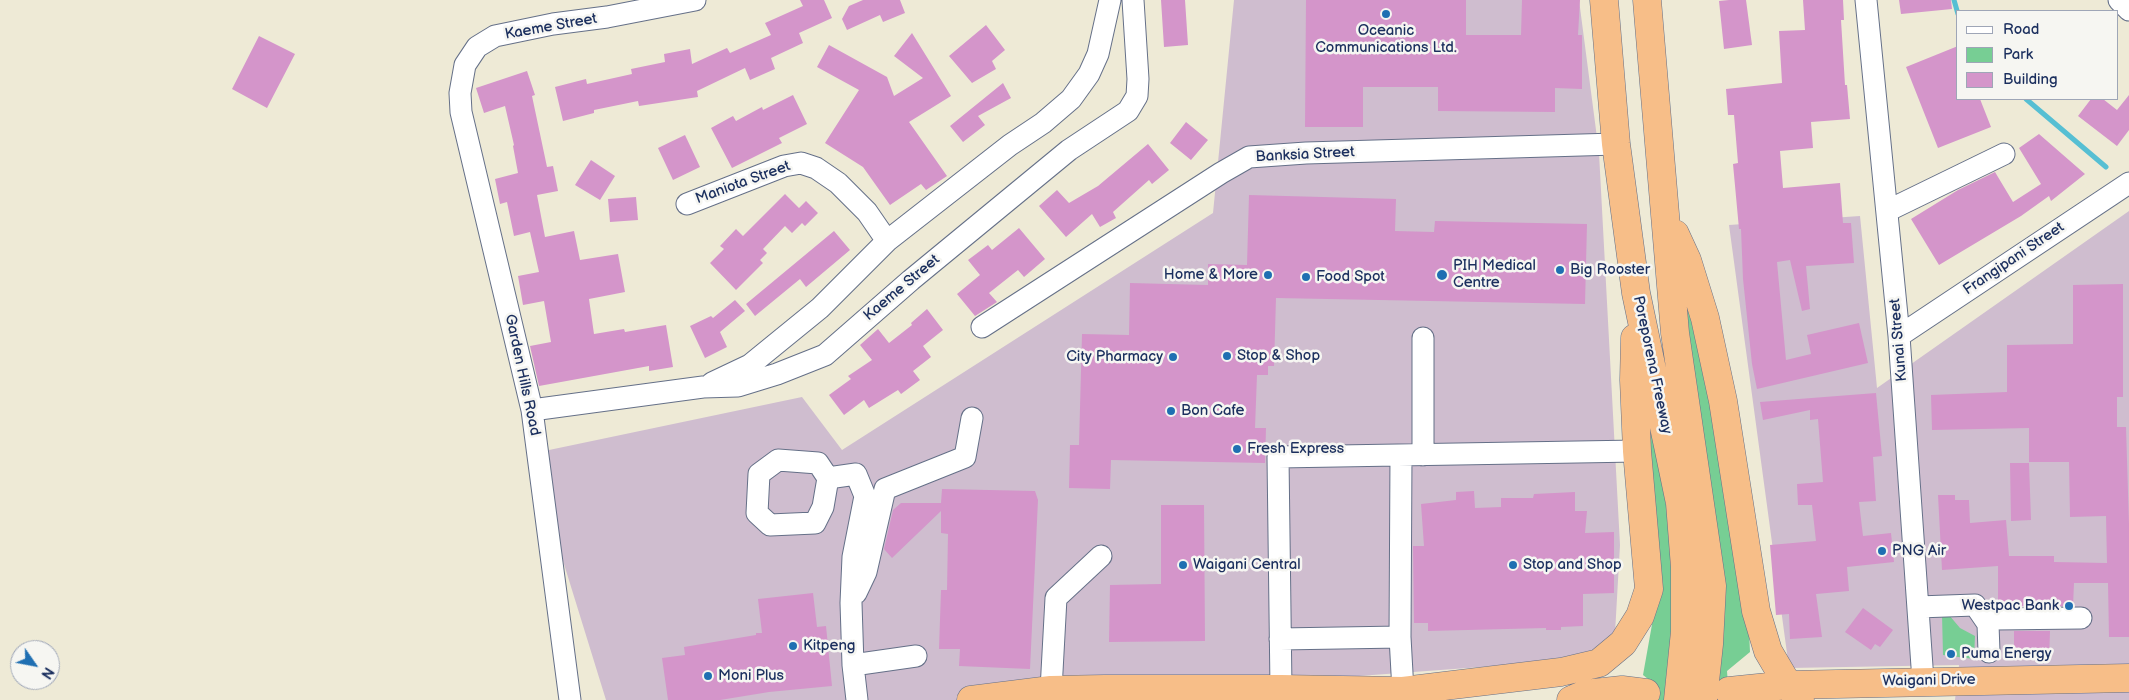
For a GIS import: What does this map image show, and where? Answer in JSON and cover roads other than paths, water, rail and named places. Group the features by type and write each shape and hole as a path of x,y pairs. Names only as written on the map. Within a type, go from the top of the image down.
{"highway":[{"name":"Poreporena Freeway","path":"1604,0 1616,144 1636,293 1680,502 1685,567 1685,632 1678,700"},
{"name":"Poreporena Freeway","path":"1647,0 1675,333 1712,586 1710,644 1703,700"},
{"path":"1666,214 1687,260 1705,318 1723,401 1756,611 1768,652 1794,692"},
{"path":"1579,698 1599,663 1623,642 1640,616 1649,589 1637,451 1634,380 1636,293"},
{"path":"1403,691 1562,672 1599,663"},
{"name":"Waigani Drive","path":"1729,691 1794,692 1923,681 2129,678"},
{"path":"971,700 1051,690 1280,689 1403,691 1477,700"},
{"path":"1579,698 1622,690 1646,693"}],"street":[{"name":"Kaeme Street","path":"460,112 460,93 465,65 477,47 495,36 553,24 607,17 695,0"},
{"path":"703,387 750,365 820,308 887,241 1010,145 1043,123 1071,99 1089,74 1098,54 1110,0"},
{"name":"Kaeme Street","path":"532,410 703,387 738,386 777,374 825,355 911,280 1069,150 1128,111 1137,96 1138,79 1133,0"},
{"name":"Kunai Street","path":"1866,0 1900,336 1923,681"},
{"path":"2119,0 2129,10"},
{"name":"Garden Hills Road","path":"460,112 532,410 570,700"},
{"name":"Banksia Street","path":"982,327 1221,173 1249,157 1306,153 1616,144"},
{"path":"1887,211 2004,154"},
{"name":"Maniota Street","path":"687,204 784,166 801,163 816,168 838,183 867,212 887,241"},
{"name":"Frangipani Street","path":"1900,336 2129,183"},
{"path":"1423,338 1423,455"},
{"path":"851,602 866,572 885,490 965,457 972,418"},
{"path":"1280,689 1278,457 1637,451"},
{"path":"1401,455 1400,637 1403,691"},
{"path":"828,478 856,474 865,496 853,557 851,602 853,665 857,700"},
{"path":"1051,690 1056,598 1101,556"},
{"path":"1918,607 1975,605 1988,624 1989,652"},
{"path":"1988,624 1995,619 2081,618"},
{"path":"1280,639 1400,637"},
{"path":"853,665 916,656"}],"waterway":[{"path":"1954,0 1957,10"},
{"path":"2027,100 2106,167"}],"place":[{"name":"Oceanic Communications Ltd.","path":"1386,14"},
{"name":"Big Rooster","path":"1560,270"},
{"name":"Home & More","path":"1268,275"},
{"name":"PIH Medical Centre","path":"1442,275"},
{"name":"Food Spot","path":"1306,277"},
{"name":"Stop & Shop","path":"1227,356"},
{"name":"City Pharmacy","path":"1173,357"},
{"name":"Bon Cafe","path":"1171,411"},
{"name":"Fresh Express","path":"1237,449"},
{"name":"PNG Air","path":"1882,551"},
{"name":"Waigani Central","path":"1183,565"},
{"name":"Stop and Shop","path":"1513,565"},
{"name":"Westpac Bank","path":"2069,606"},
{"name":"Kitpeng","path":"793,646"},
{"name":"Puma Energy","path":"1951,654"},
{"name":"Moni Plus","path":"708,676"}]}
